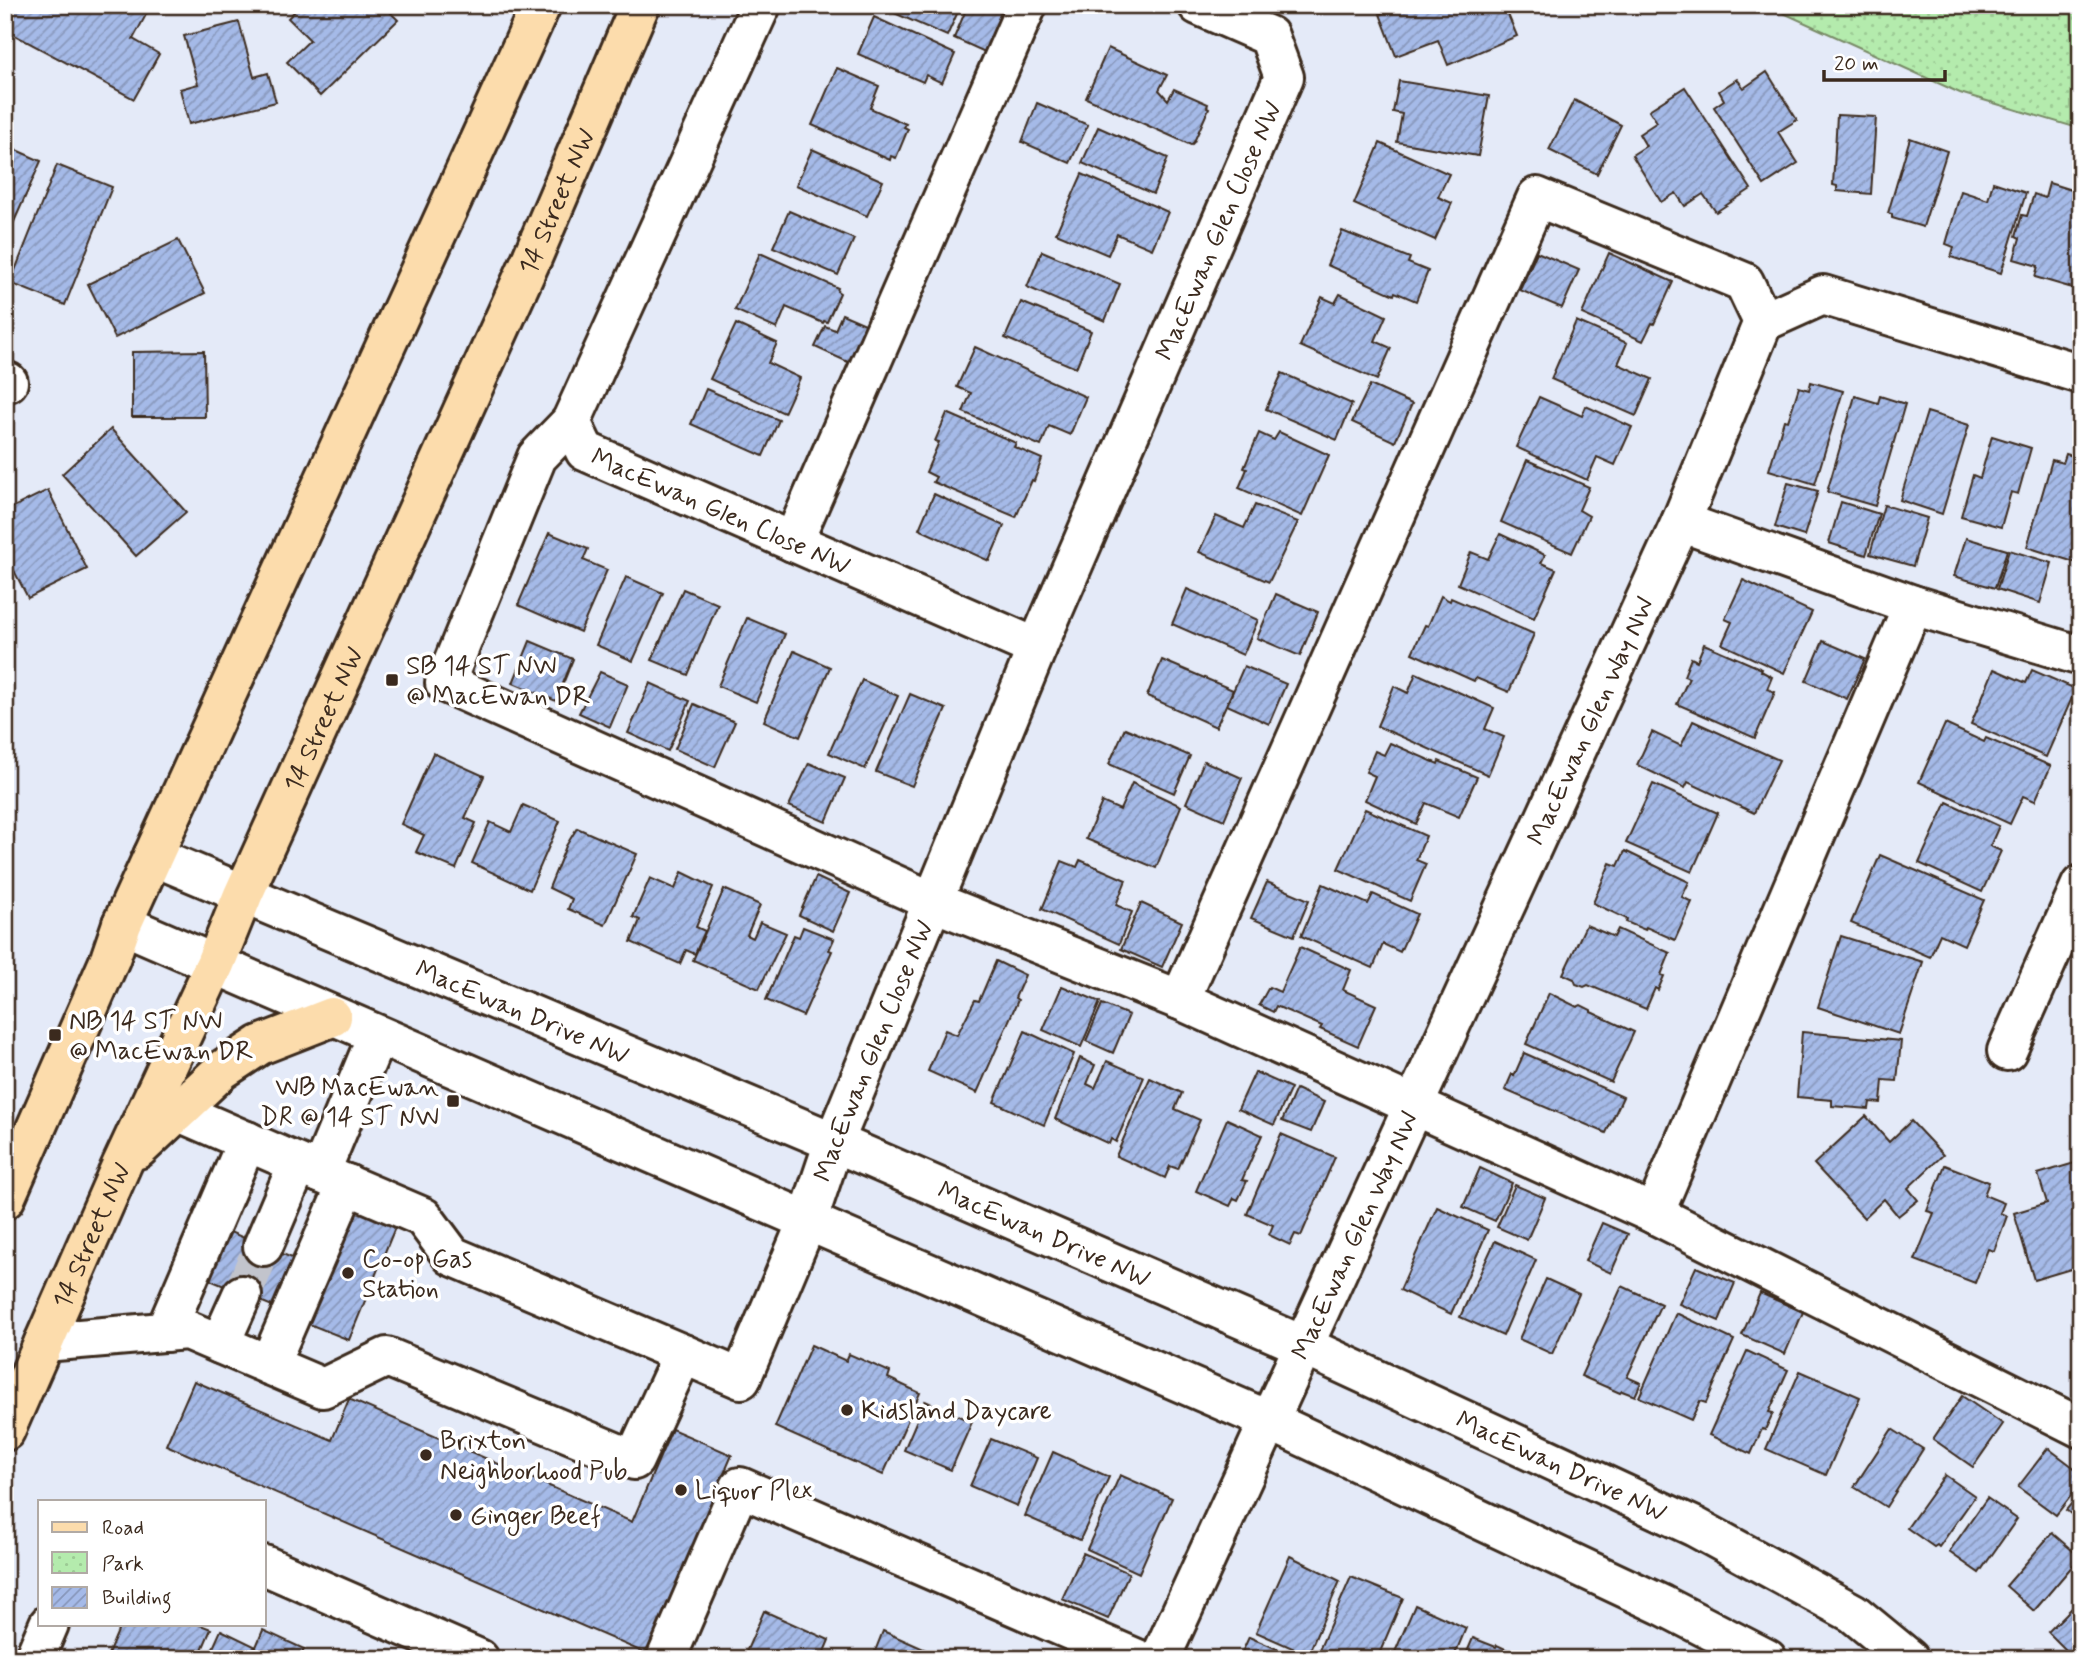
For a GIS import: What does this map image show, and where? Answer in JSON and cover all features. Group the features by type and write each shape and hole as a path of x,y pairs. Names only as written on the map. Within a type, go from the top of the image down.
{"main road":[{"path":"5,1199 110,959 122,924 541,5"},
{"name":"14 Street NW","path":"5,1431 122,1164 215,964 243,895 527,270 640,5"},
{"path":"122,1164 222,1070 260,1045 332,1017"}],"street":[{"name":"MacEwan Glen Close NW","path":"761,5 571,422 585,450 1037,648"},
{"path":"793,542 1027,5"},
{"name":"MacEwan Glen Close NW","path":"683,1354 741,1379 807,1222 834,1142 1037,648 1284,77 1269,36 1198,5"},
{"path":"1180,1000 1537,198 1744,282 1763,321 1823,295 2081,374"},
{"name":"MacEwan Glen Way NW","path":"1160,1659 1681,522 1763,321"},
{"path":"571,422 537,457 445,682 934,902 1180,1000 1654,1214 2081,1428"},
{"path":"1681,522 1913,605 2081,656"},
{"path":"1654,1214 1913,605"},
{"name":"MacEwan Drive NW","path":"153,856 834,1142 1303,1345 1695,1527 1853,1614 1909,1659"},
{"path":"2007,1051 2081,885"},
{"path":"122,924 1270,1422 1662,1605 1767,1659"},
{"path":"269,1365 322,1174 377,1036"},
{"path":"44,1342 187,1330 323,1388 387,1357 634,1460 683,1354 452,1256 423,1217 177,1111"},
{"path":"165,1332 247,1141"},
{"path":"263,1246 322,1174"},
{"path":"220,1344 242,1295"},
{"path":"666,1659 740,1487 1137,1659"},
{"path":"266,1566 479,1659"},
{"path":"34,1659 48,1626"}],"green space":[{"path":"1766,5 2081,5 2081,129 1960,93"}],"building":[{"path":"5,5 78,5 90,12 94,5 132,5 147,13 133,39 159,54 134,99 5,30"},
{"path":"301,5 383,5 398,20 320,96 287,62 310,40 288,18"},
{"path":"876,5 961,5 947,36"},
{"path":"968,5 1001,5 1016,12 996,57 954,38"},
{"path":"1399,5 1504,5 1517,36 1448,65 1438,40 1396,56 1380,14"},
{"path":"874,17 955,54 942,83 926,75 923,82 858,54"},
{"path":"239,22 254,77 268,73 276,102 189,124 180,89 198,84 184,36"},
{"path":"1108,48 1167,75 1159,90 1168,100 1174,89 1208,104 1209,108 1191,145 1086,98"},
{"path":"837,68 879,86 870,108 906,124 904,127 908,129 896,158 891,156 890,160 812,125"},
{"path":"1767,72 1797,120 1778,132 1798,163 1764,185 1714,107 1724,100 1719,91 1737,79 1744,88"},
{"path":"1399,81 1489,96 1478,156 1397,142 1402,114 1393,112"},
{"path":"1685,87 1751,189 1716,212 1703,194 1685,206 1676,193 1661,202 1632,155 1646,146 1639,134 1657,122 1649,110"},
{"path":"1574,100 1621,125 1597,174 1549,150"},
{"path":"1037,103 1088,125 1070,163 1022,142"},
{"path":"1837,115 1876,117 1871,194 1837,191 1837,186 1833,185"},
{"path":"1098,127 1168,158 1153,194 1082,163"},
{"path":"1910,138 1947,151 1923,227 1892,218 1892,214 1888,213"},
{"path":"1380,143 1449,174 1438,197 1452,203 1435,240 1354,204"},
{"path":"5,145 41,161 5,242"},
{"path":"812,149 883,181 867,216 796,185"},
{"path":"57,165 112,187 65,305 10,283"},
{"path":"1082,174 1168,212 1152,249 1117,234 1108,255 1056,233"},
{"path":"1993,182 2026,193 2001,273 1951,257 1954,247 1946,244 1961,191 1988,200"},
{"path":"2049,183 2081,193 2081,278 2076,289 2035,277 2038,266 2014,259 2020,238 2016,236 2022,215 2027,216 2034,194 2045,198"},
{"path":"789,211 854,239 838,275 773,247"},
{"path":"1342,231 1410,258 1408,263 1428,271 1416,301 1395,292 1394,295 1327,265"},
{"path":"178,240 205,293 115,338 88,284"},
{"path":"1042,251 1120,284 1105,321 1027,287"},
{"path":"1537,252 1579,270 1562,308 1520,290"},
{"path":"760,253 838,288 840,293 827,322 823,323 786,307 777,329 735,310"},
{"path":"1609,253 1673,282 1654,324 1652,323 1643,341 1582,314"},
{"path":"1340,294 1386,316 1375,341 1391,348 1377,380 1300,346 1322,297 1335,303"},
{"path":"1021,302 1091,331 1076,368 1005,338"},
{"path":"842,314 877,329 861,368 815,347 825,326 835,330"},
{"path":"1576,321 1627,343 1618,364 1652,379 1636,416 1551,379"},
{"path":"736,324 777,343 768,363 800,378 784,413 710,379"},
{"path":"975,347 1086,397 1070,435 1049,426 1041,446 963,412 971,393 957,387"},
{"path":"204,351 205,417 132,417 132,352"},
{"path":"1282,373 1352,404 1337,440 1266,409"},
{"path":"1811,382 1843,391 1815,484 1769,470 1784,420 1788,421 1799,387 1809,390"},
{"path":"1370,385 1412,404 1395,442 1352,422"},
{"path":"706,389 779,420 763,456 691,424"},
{"path":"1855,396 1878,403 1880,396 1905,404 1875,506 1827,492"},
{"path":"1539,397 1582,416 1586,406 1632,427 1615,465 1597,457 1587,480 1516,447"},
{"path":"1927,412 1969,425 1942,514 1900,500"},
{"path":"947,413 1016,443 1014,447 1042,459 1016,517 933,482 936,477 926,472 939,442 935,441"},
{"path":"111,429 186,512 136,556 62,474"},
{"path":"1279,432 1329,455 1302,516 1239,488 1247,469 1244,468 1259,433 1274,440"},
{"path":"1992,436 2031,448 2018,494 2011,492 2001,527 1961,516 1973,475 1980,478"},
{"path":"2066,454 2081,458 2081,541 2074,562 2027,547 2052,460 2063,463"},
{"path":"1527,460 1589,487 1579,510 1589,516 1572,553 1501,522"},
{"path":"1788,483 1818,491 1804,536 1775,527"},
{"path":"48,490 87,569 28,598 5,553 5,511"},
{"path":"934,494 1004,526 989,561 919,529"},
{"path":"1841,502 1879,514 1866,555 1829,543"},
{"path":"1255,505 1298,522 1269,582 1199,552 1216,516 1244,528"},
{"path":"1884,505 1927,518 1913,566 1870,554"},
{"path":"549,533 588,549 583,560 607,570 580,632 518,605"},
{"path":"1500,534 1545,555 1541,563 1556,569 1534,618 1458,584 1471,552 1488,559"},
{"path":"1966,538 2007,550 1995,588 1954,576"},
{"path":"2009,550 2052,563 2040,603 1997,589"},
{"path":"626,577 663,593 633,661 596,645"},
{"path":"1743,580 1812,612 1784,673 1722,644 1732,622 1725,619"},
{"path":"683,589 718,604 688,675 652,660"},
{"path":"1187,589 1258,620 1243,655 1172,624"},
{"path":"1276,594 1318,612 1300,656 1257,638"},
{"path":"1441,596 1534,634 1509,692 1476,678 1474,681 1412,653"},
{"path":"747,618 785,634 756,702 718,686"},
{"path":"530,641 573,659 556,701 513,683"},
{"path":"1823,641 1865,659 1847,699 1806,681"},
{"path":"1704,644 1762,669 1761,671 1772,677 1767,689 1775,692 1755,738 1677,704 1689,678 1684,676 1691,658 1697,661"},
{"path":"794,651 830,667 800,737 764,721"},
{"path":"1162,660 1233,690 1216,727 1147,696"},
{"path":"1244,666 1286,684 1269,724 1227,705"},
{"path":"1994,669 2026,683 2032,670 2076,689 2046,757 1971,724"},
{"path":"600,672 628,684 610,727 579,713"},
{"path":"1416,673 1494,708 1485,729 1504,737 1488,775 1377,726 1394,686 1408,693"},
{"path":"862,680 898,696 865,769 829,753"},
{"path":"650,683 690,701 668,751 628,733"},
{"path":"910,694 946,709 912,786 876,772"},
{"path":"694,704 735,722 715,767 675,749"},
{"path":"1693,721 1779,760 1754,813 1688,782 1685,788 1637,765 1652,732 1681,746"},
{"path":"1945,724 1984,742 1986,738 2051,766 2035,801 2023,796 2010,824 1919,782"},
{"path":"1125,728 1190,756 1174,793 1109,764"},
{"path":"1390,743 1477,777 1459,817 1426,803 1416,824 1365,800 1375,776 1366,772 1375,751 1384,755"},
{"path":"433,753 484,776 465,818 476,823 456,869 416,852 424,835 401,824"},
{"path":"1204,761 1242,778 1224,820 1186,803"},
{"path":"809,763 845,778 826,822 789,806"},
{"path":"1132,783 1181,806 1156,868 1086,839 1102,802 1120,810"},
{"path":"1653,784 1718,813 1692,872 1626,843"},
{"path":"1947,802 1999,826 1990,846 2001,851 1982,892 1919,863"},
{"path":"523,805 560,821 530,890 472,863 490,822 511,832"},
{"path":"1365,809 1426,836 1416,860 1426,864 1410,901 1338,869"},
{"path":"5,817 13,839 5,842"},
{"path":"577,828 637,854 605,925 568,909 572,899 549,888 566,846"},
{"path":"1625,851 1689,882 1682,897 1692,902 1675,940 1646,927 1645,930 1626,922 1627,919 1593,903 1610,863 1618,866"},
{"path":"1880,855 1984,900 1964,945 1940,934 1930,957 1851,923"},
{"path":"1080,860 1126,880 1116,905 1132,912 1119,944 1042,909 1062,861 1077,867"},
{"path":"682,872 713,887 696,927 705,931 695,954 686,950 680,964 631,942 640,920 633,917 650,878 675,889"},
{"path":"816,877 850,893 833,931 799,915"},
{"path":"1267,882 1309,900 1294,936 1251,918"},
{"path":"1323,884 1368,904 1373,894 1417,914 1400,952 1383,944 1373,968 1301,936"},
{"path":"724,889 760,905 747,935 753,938 760,922 786,933 759,989 693,960"},
{"path":"1141,903 1182,922 1162,967 1121,949"},
{"path":"1586,925 1614,937 1618,929 1670,953 1658,990 1655,988 1646,1009 1588,985 1584,987 1576,984 1574,979 1563,974"},
{"path":"803,927 834,939 829,950 832,951 803,1016 766,1000 794,935 799,937"},
{"path":"1841,936 1923,962 1899,1034 1818,1007"},
{"path":"1300,947 1351,970 1343,990 1376,1005 1358,1046 1320,1029 1322,1026 1276,1006 1273,1012 1259,1005 1269,987 1280,992"},
{"path":"996,961 1025,975 1015,998 1018,1000 977,1093 928,1071 945,1030 957,1035 975,1000 979,1001"},
{"path":"1062,986 1100,1002 1081,1047 1043,1030"},
{"path":"1549,993 1577,1007 1581,1005 1634,1032 1611,1082 1526,1044"},
{"path":"1102,1004 1129,1015 1113,1053 1086,1041"},
{"path":"1025,1031 1074,1054 1044,1125 994,1102"},
{"path":"1802,1032 1901,1041 1897,1081 1883,1080 1881,1103 1870,1102 1869,1109 1832,1106 1832,1100 1797,1097"},
{"path":"1524,1053 1623,1097 1606,1133 1505,1090"},
{"path":"1080,1058 1095,1065 1087,1084 1095,1088 1107,1061 1144,1077 1116,1142 1111,1139 1109,1144 1055,1119"},
{"path":"1255,1072 1291,1088 1274,1125 1238,1109"},
{"path":"1150,1078 1182,1093 1175,1109 1200,1120 1178,1169 1170,1166 1165,1178 1116,1156"},
{"path":"1296,1089 1324,1102 1311,1132 1282,1121"},
{"path":"1866,1116 1889,1142 1911,1121 1943,1155 1908,1188 1918,1200 1898,1216 1884,1199 1864,1218 1814,1164"},
{"path":"1227,1119 1262,1135 1242,1180 1247,1181 1238,1200 1234,1198 1230,1206 1196,1191"},
{"path":"1281,1134 1335,1157 1301,1236 1295,1234 1290,1245 1269,1235 1273,1225 1247,1214"},
{"path":"2081,1161 2081,1266 2034,1280 2014,1213 2047,1203 2038,1174"},
{"path":"1945,1165 1989,1182 1984,1195 2004,1203 2000,1213 2007,1216 1994,1251 1988,1249 1975,1283 1915,1260 1934,1213 1927,1211"},
{"path":"1480,1168 1512,1183 1495,1221 1463,1207"},
{"path":"1515,1185 1545,1198 1527,1240 1497,1227"},
{"name":"Co-op Gas Station","path":"347,1205 396,1225 349,1340 299,1320"},
{"path":"1437,1207 1488,1230 1451,1314 1400,1290"},
{"path":"206,1222 309,1265 289,1313 186,1270"},
{"path":"1602,1223 1628,1234 1611,1273 1585,1261"},
{"path":"1495,1241 1536,1260 1503,1336 1460,1317"},
{"path":"1696,1267 1735,1283 1719,1321 1679,1304"},
{"path":"1546,1279 1579,1294 1552,1354 1519,1339"},
{"path":"1622,1286 1661,1304 1627,1377 1641,1383 1635,1396 1622,1391 1620,1393 1581,1376"},
{"path":"1760,1293 1803,1312 1785,1354 1742,1335"},
{"path":"1676,1313 1734,1340 1706,1403 1700,1401 1691,1420 1639,1397"},
{"name":"Kidsland Daycare","path":"811,1345 846,1361 849,1354 890,1372 888,1378 920,1393 883,1475 775,1427"},
{"path":"1747,1351 1788,1370 1769,1412 1773,1413 1765,1430 1762,1429 1751,1454 1709,1435"},
{"path":"1800,1371 1860,1397 1826,1475 1766,1449"},
{"path":"194,1381 332,1440 349,1399 632,1522 672,1429 732,1455 647,1654 166,1445"},
{"path":"1962,1396 2003,1424 1973,1467 1933,1439"},
{"path":"925,1401 972,1422 951,1470 904,1450"},
{"path":"1892,1429 1923,1449 1886,1507 1854,1487"},
{"path":"991,1439 1037,1458 1017,1506 970,1486"},
{"path":"2048,1448 2081,1473 2081,1483 2056,1515 2018,1487"},
{"path":"1053,1452 1109,1477 1080,1540 1025,1516"},
{"path":"1120,1475 1172,1498 1139,1573 1087,1549"},
{"path":"1945,1475 1975,1496 1939,1547 1934,1547 1907,1528"},
{"path":"2081,1492 2081,1522 2066,1510"},
{"path":"1987,1498 2017,1519 1979,1573 1949,1552"},
{"path":"2052,1533 2080,1557 2034,1611 2006,1586"},
{"path":"1083,1553 1129,1573 1108,1619 1062,1599"},
{"path":"1290,1556 1340,1581 1308,1655 1256,1632"},
{"path":"1351,1577 1403,1598 1377,1659 1313,1659 1320,1648"},
{"path":"2081,1599 2081,1659 2075,1659 2048,1632"},
{"path":"1415,1605 1466,1628 1453,1659 1392,1659"},
{"path":"764,1611 829,1640 821,1659 743,1659"},
{"path":"120,1626 203,1626 211,1629 198,1659 106,1659"},
{"path":"221,1630 256,1647 263,1630 304,1649 300,1659 208,1659"},
{"path":"883,1631 926,1650 922,1659 872,1659"},
{"path":"1249,1637 1284,1652 1281,1659 1239,1659"},
{"path":"1473,1638 1496,1647 1497,1645 1527,1659 1464,1659"}],"tunnel":[{"path":"242,1295 263,1246"}],"place":[{"name":"SB 14 ST NW @ MacEwan DR","path":"392,680"},
{"name":"NB 14 ST NW @ MacEwan DR","path":"55,1035"},
{"name":"WB MacEwan DR @ 14 ST NW","path":"453,1101"},
{"name":"Co-op Gas Station","path":"348,1273"},
{"name":"Kidsland Daycare","path":"847,1410"},
{"name":"Brixton Neighborhood Pub","path":"426,1455"},
{"name":"Liquor Plex","path":"681,1490"},
{"name":"Ginger Beef","path":"456,1515"}]}
